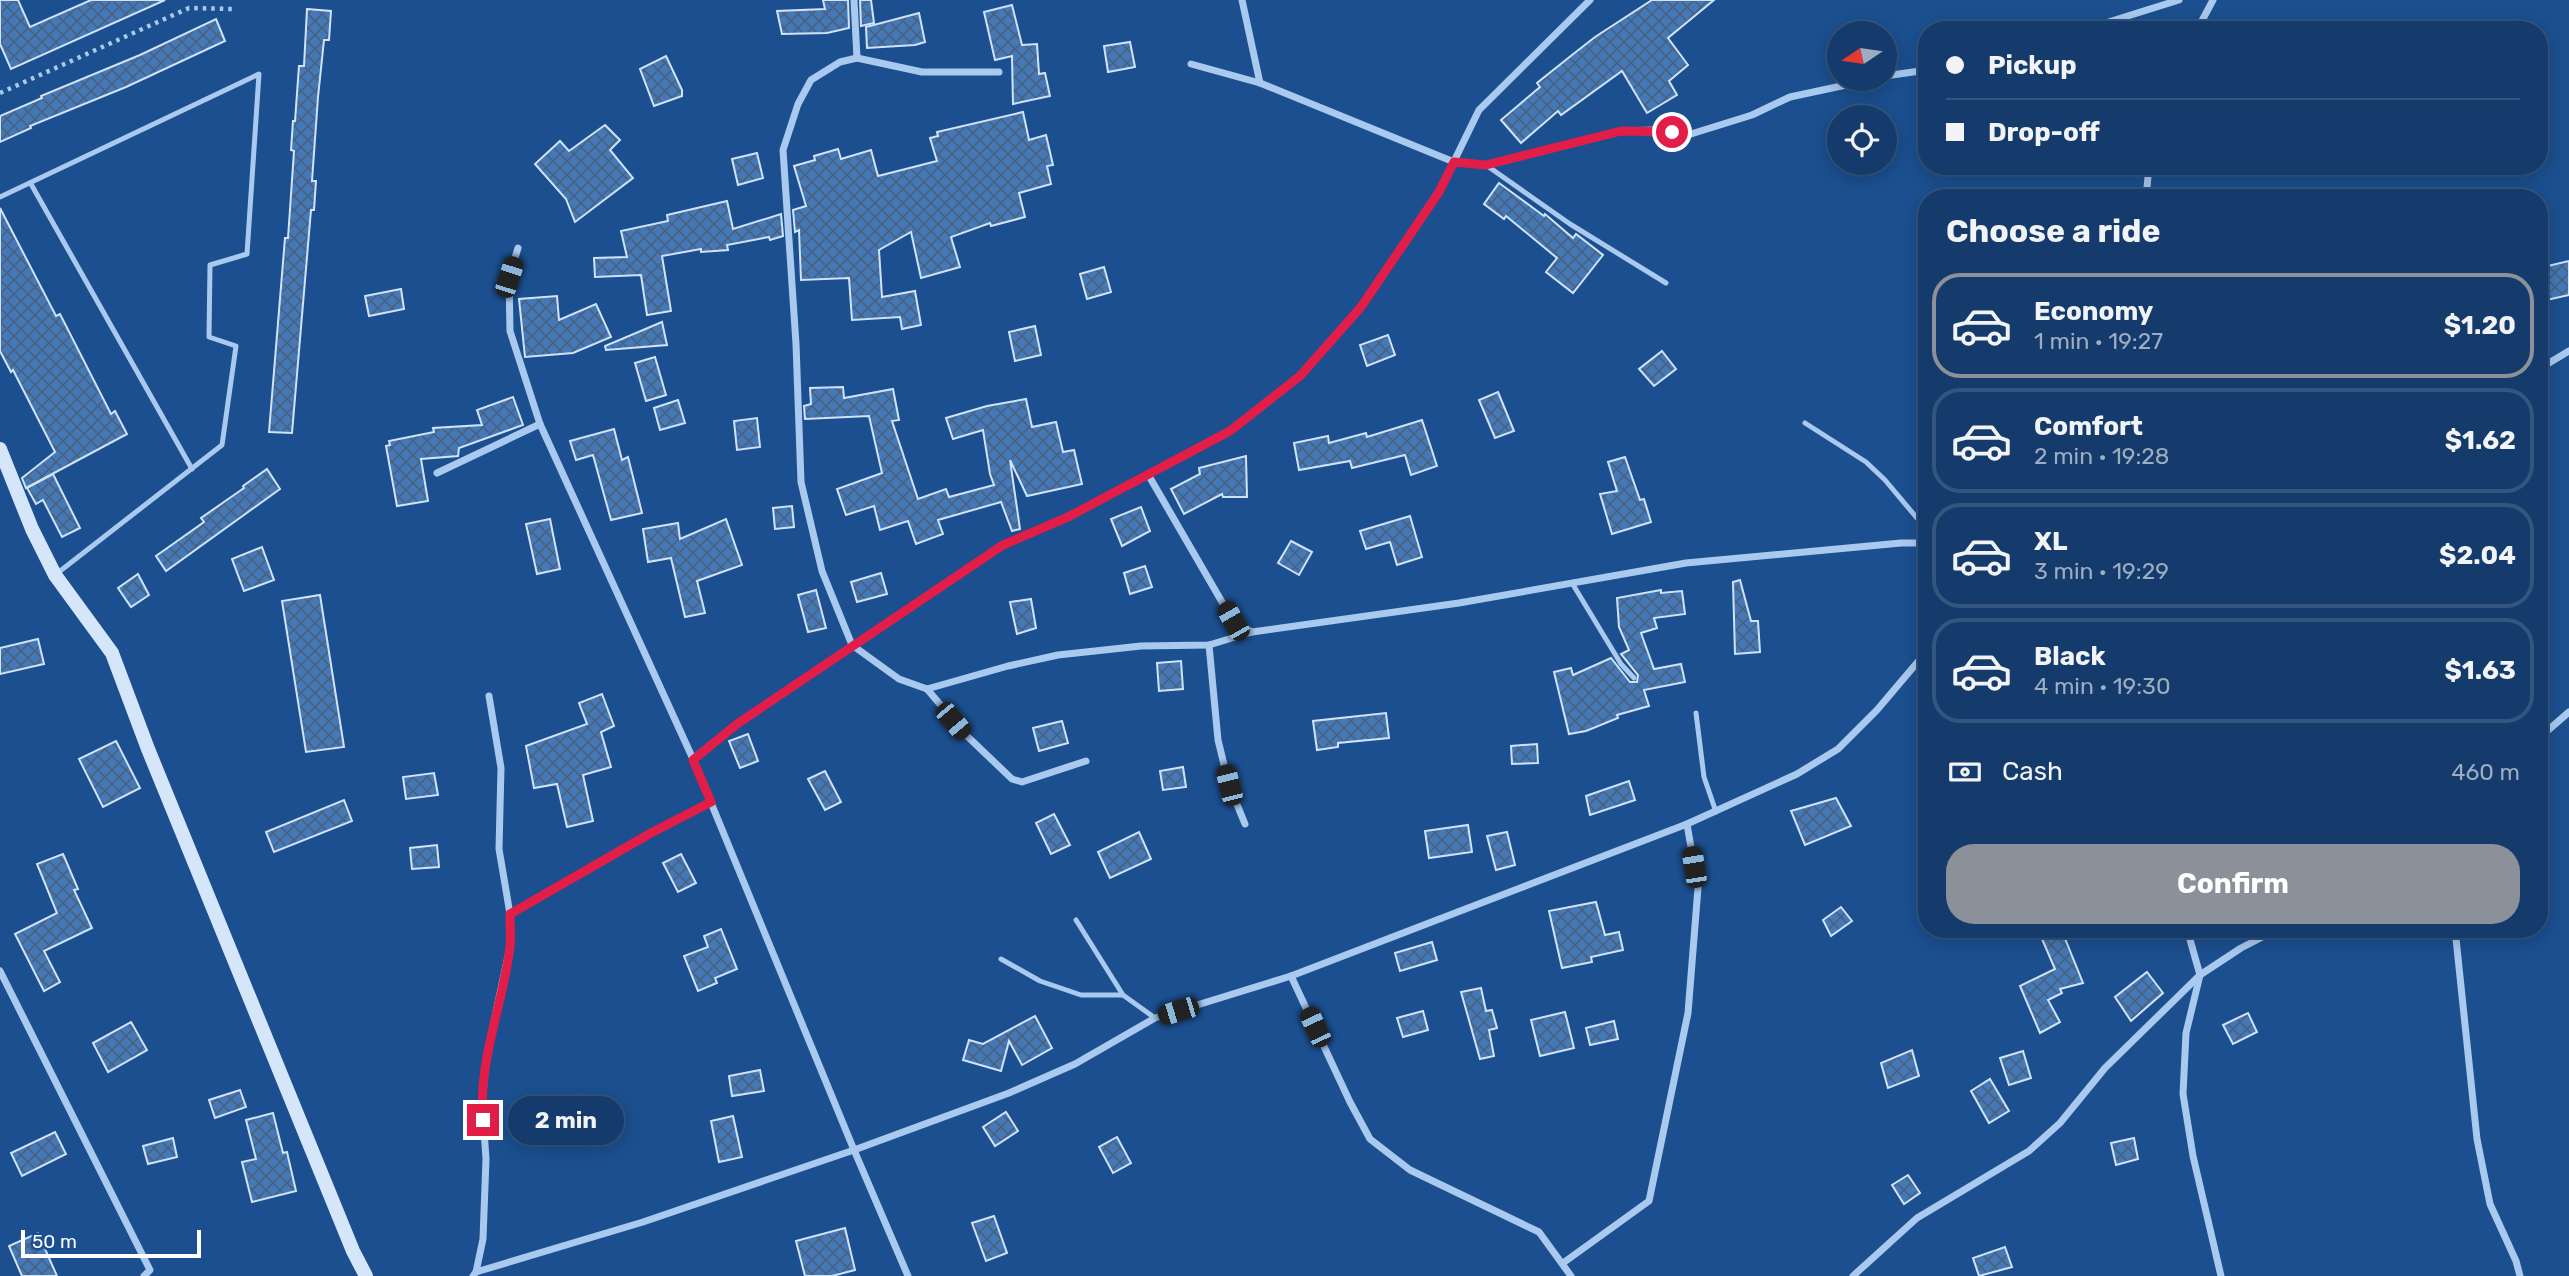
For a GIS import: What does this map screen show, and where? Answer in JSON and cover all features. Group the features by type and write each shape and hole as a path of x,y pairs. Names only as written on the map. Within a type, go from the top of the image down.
{"street":[{"path":"854,0 857,58"},
{"path":"1242,0 1261,83"},
{"path":"693,760 737,724 1003,545 1068,517 1230,431 1300,376 1361,307 1439,192 1479,110 1590,0"},
{"path":"2112,21 2179,0"},
{"path":"2202,21 2213,0"},
{"path":"999,72 922,72 857,58 840,62 811,80 798,104 783,150 802,482 821,571 852,645 899,679 927,689 967,736 1012,779 1022,782 1086,761"},
{"path":"1191,65 1261,83 1454,162 1486,165 1621,131 1654,130 1691,134 1752,116 1790,97 1827,89"},
{"path":"1897,74 1918,71"},
{"path":"518,248 509,277 510,331 540,424 693,760 908,1276"},
{"path":"2548,364 2569,351"},
{"path":"437,473 540,424"},
{"path":"0,449 32,529 55,575 113,653 153,762 366,1276"},
{"path":"1149,476 1233,621 1252,632"},
{"path":"927,689 1058,654 1141,646 1209,645 1252,632 1459,603 1686,562 1918,543"},
{"path":"1209,645 1218,740 1229,785 1245,824"},
{"path":"489,696 501,768 499,849 510,914 510,947 487,1054 482,1101 486,1159 483,1238 475,1274 643,1222 854,1150 1009,1093 1075,1063 1155,1018 1291,976 1716,812 1797,774 1839,749 1918,662"},
{"path":"2548,730 2569,712"},
{"path":"510,914 651,833 711,802"},
{"path":"1563,1263 1649,1201 1688,1013 1698,888 1687,824"},
{"path":"2190,938 2200,975 2186,1033 2183,1094 2193,1156 2221,1276"},
{"path":"1853,1276 1917,1218 2029,1151 2060,1124 2105,1068 2200,975 2260,938"},
{"path":"2456,938 2477,1139 2490,1204 2520,1276"},
{"path":"0,971 150,1270 144,1276"},
{"path":"1291,976 1370,1139 1410,1171 1539,1233 1571,1276"}],"lane":[{"path":"0,197 259,74 247,254 210,265 209,337 236,346 222,445 55,575"},
{"path":"1486,165 1570,224 1666,283"},
{"path":"31,184 192,469"},
{"path":"1805,423 1866,461 1918,519"},
{"path":"1572,583 1621,664 1634,678"},
{"path":"1696,713 1704,777 1716,812"},
{"path":"1076,920 1123,995 1155,1018"},
{"path":"1001,959 1040,981 1081,995 1123,995"}],"path":[{"path":"0,93 189,8 233,9"}],"building":[{"path":"0,0 18,0 30,27 91,0 165,0 11,69 0,44"},
{"path":"823,0 848,0 849,28 827,33 782,34 777,11 825,9"},
{"path":"860,0 871,0 874,23 861,26"},
{"path":"1652,0 1714,0 1668,38 1688,65 1669,81 1677,95 1647,113 1622,71 1561,115 1558,111 1521,143 1501,120 1540,87 1537,83 1572,55"},
{"path":"1012,5 1022,45 1037,44 1039,74 1045,73 1050,96 1013,104 1012,56 995,60 984,12"},
{"path":"307,9 331,11 329,40 324,40 318,97 312,181 316,181 314,210 311,210 292,433 269,432 285,238 288,238 294,151 291,150 293,121 299,66 304,66"},
{"path":"919,13 925,42 867,48 866,27"},
{"path":"216,19 225,41 126,87 30,126 31,128 0,142 0,116"},
{"path":"1130,42 1135,67 1108,72 1104,46"},
{"path":"666,56 682,90 682,96 654,106 640,69"},
{"path":"1023,112 1029,140 1046,135 1053,165 1047,166 1051,184 1019,193 1025,217 991,226 990,223 951,237 960,267 921,278 911,232 879,250 882,297 915,291 921,325 902,329 900,317 852,320 849,278 801,280 799,230 795,232 793,210 806,206 794,166 815,160 814,156 838,149 841,159 871,150 878,176 937,161 930,138 938,136 937,132"},
{"path":"605,125 620,140 610,150 633,178 575,222 566,199 535,164 560,141 569,151"},
{"path":"757,153 763,178 738,185 732,159"},
{"path":"1499,183 1544,216 1545,214 1573,238 1576,234 1603,255 1573,293 1546,272 1557,258 1506,216 1504,219 1484,204"},
{"path":"727,201 733,229 781,214 783,236 727,245 728,250 701,252 701,249 662,256 671,311 647,315 641,275 595,277 594,258 627,257 621,231 668,221 667,215"},
{"path":"0,208 56,316 60,314 111,414 115,411 127,434 26,488 22,478 55,452 13,370 11,372 0,351"},
{"path":"2569,261 2569,295 2548,300 2548,266"},
{"path":"1104,267 1111,292 1087,299 1080,274"},
{"path":"401,289 404,309 369,316 365,296"},
{"path":"557,296 559,320 596,304 611,337 573,353 525,357 519,299"},
{"path":"662,322 667,345 606,350 605,346"},
{"path":"1035,326 1041,355 1015,361 1009,332"},
{"path":"1388,335 1395,355 1367,366 1360,345"},
{"path":"1662,351 1676,369 1654,386 1639,369"},
{"path":"655,357 666,395 646,401 635,363"},
{"path":"843,387 844,398 893,389 899,420 892,421 918,499 946,489 949,497 994,485 983,430 953,439 946,418 987,406 1026,399 1032,427 1056,422 1063,452 1074,450 1082,484 1027,496 1010,460 1020,529 1012,531 1001,502 938,520 943,534 916,544 908,521 880,530 874,506 846,515 837,489 882,473 869,416 805,419 804,406 811,404 810,388"},
{"path":"1498,392 1514,431 1495,438 1479,400"},
{"path":"513,397 523,425 459,448 458,456 421,459 428,501 397,506 386,446 390,445 389,441 434,432 433,428 482,425 477,410"},
{"path":"678,400 685,423 660,430 654,408"},
{"path":"757,418 760,447 737,450 734,421"},
{"path":"1422,420 1437,466 1411,475 1405,455 1352,468 1350,461 1299,470 1294,443 1328,436 1329,443 1366,433 1367,437"},
{"path":"614,429 622,460 628,457 642,513 611,520 593,455 576,460 570,441"},
{"path":"1246,456 1247,497 1223,497 1222,494 1184,514 1171,489 1200,474 1199,468"},
{"path":"1625,457 1651,522 1612,534 1600,494 1617,491 1608,462"},
{"path":"267,469 280,489 166,571 156,556 204,522 201,518"},
{"path":"53,474 80,528 62,537 43,500 36,504 27,488"},
{"path":"792,506 794,527 775,529 773,508"},
{"path":"1141,507 1150,531 1122,546 1111,519"},
{"path":"1410,516 1422,557 1397,565 1390,542 1366,549 1360,531"},
{"path":"550,519 560,569 537,574 526,524"},
{"path":"726,519 742,565 697,581 705,613 685,617 671,558 648,562 643,529 678,523 680,539"},
{"path":"1291,541 1312,552 1299,575 1278,563"},
{"path":"262,547 274,580 244,591 232,559"},
{"path":"1145,566 1152,587 1130,594 1124,573"},
{"path":"881,573 887,594 857,602 851,582"},
{"path":"138,574 149,595 131,607 118,588"},
{"path":"1740,580 1751,621 1758,621 1760,652 1735,654 1733,582"},
{"path":"816,590 826,628 808,632 798,595"},
{"path":"1661,590 1661,593 1682,591 1685,614 1654,618 1657,628 1641,633 1654,669 1681,664 1685,682 1644,690 1649,706 1617,715 1618,718 1586,731 1569,734 1554,672 1571,668 1573,675 1611,658 1630,682 1637,682 1638,675 1621,654 1629,650 1619,627 1617,598"},
{"path":"320,595 344,747 306,752 282,601"},
{"path":"1031,599 1036,628 1017,634 1010,602"},
{"path":"38,639 44,664 0,674 0,648"},
{"path":"1181,661 1183,689 1159,691 1157,663"},
{"path":"602,694 614,726 601,732 611,767 583,775 593,821 567,827 557,784 534,788 526,746 587,724 579,703"},
{"path":"1386,713 1389,738 1338,743 1338,747 1317,750 1313,721"},
{"path":"1062,721 1068,743 1039,751 1033,728"},
{"path":"748,734 758,761 740,768 729,741"},
{"path":"116,741 140,788 103,807 79,759"},
{"path":"1537,744 1538,763 1512,764 1511,746"},
{"path":"1183,767 1186,787 1163,790 1160,771"},
{"path":"825,771 841,802 825,810 808,779"},
{"path":"434,773 438,795 406,799 403,777"},
{"path":"1629,781 1635,800 1590,815 1586,796"},
{"path":"1836,798 1851,826 1805,845 1791,811"},
{"path":"344,800 352,821 274,852 266,832"},
{"path":"1054,814 1070,845 1051,854 1036,823"},
{"path":"1468,825 1472,852 1429,858 1425,831"},
{"path":"1139,832 1151,859 1110,878 1098,852"},
{"path":"1507,832 1515,865 1496,870 1487,836"},
{"path":"437,845 439,867 412,869 410,848"},
{"path":"63,854 78,889 74,890 92,928 44,951 60,982 44,991 15,934 57,913 37,864"},
{"path":"681,854 696,883 678,892 663,863"},
{"path":"1596,902 1605,935 1619,932 1623,950 1591,957 1592,962 1562,968 1549,911"},
{"path":"1841,907 1852,921 1831,936 1823,920"},
{"path":"721,929 737,969 715,978 717,983 698,991 684,956 708,947 704,936"},
{"path":"2065,938 2083,983 2060,989 2062,993 2048,1000 2060,1022 2040,1033 2020,986 2055,969 2042,939"},
{"path":"1432,942 1437,960 1400,971 1395,953"},
{"path":"2147,972 2163,993 2131,1021 2115,997"},
{"path":"1481,988 1486,1011 1492,1010 1497,1028 1489,1030 1494,1056 1480,1059 1461,992"},
{"path":"1423,1011 1428,1030 1403,1037 1397,1018"},
{"path":"1565,1012 1574,1048 1540,1056 1531,1020"},
{"path":"2248,1013 2257,1032 2233,1044 2223,1025"},
{"path":"1035,1016 1052,1048 1022,1065 1009,1041 1001,1071 963,1060 969,1040 983,1044"},
{"path":"1614,1021 1618,1039 1590,1045 1586,1028"},
{"path":"131,1022 147,1050 108,1072 93,1043"},
{"path":"1912,1050 1919,1076 1888,1088 1881,1063"},
{"path":"2023,1051 2031,1078 2009,1085 2000,1058"},
{"path":"760,1070 764,1091 732,1096 729,1076"},
{"path":"1990,1079 2009,1111 1989,1123 1971,1091"},
{"path":"240,1090 246,1107 215,1118 209,1100"},
{"path":"582,1095 587,1128 564,1132 559,1099"},
{"path":"1006,1112 1018,1131 995,1146 983,1127"},
{"path":"273,1113 283,1153 287,1152 296,1191 252,1202 242,1162 256,1159 246,1120"},
{"path":"733,1116 742,1157 719,1162 711,1121"},
{"path":"55,1132 66,1154 22,1176 11,1153"},
{"path":"1117,1137 1131,1163 1113,1173 1099,1147"},
{"path":"173,1138 177,1157 148,1164 143,1146"},
{"path":"2134,1138 2138,1159 2116,1165 2111,1143"},
{"path":"1908,1175 1920,1193 1904,1204 1892,1185"},
{"path":"994,1216 1007,1253 986,1261 972,1223"},
{"path":"845,1228 855,1270 832,1276 805,1276 796,1241"},
{"path":"38,1233 57,1276 22,1276 9,1246"},
{"path":"2005,1247 2012,1267 1979,1276 1973,1258"}],"route":[{"path":"483,1120 482,1101 487,1054 510,947 510,914 651,833 711,802 693,760 737,724 1003,545 1068,517 1230,431 1300,376 1361,307 1439,192 1454,162 1486,165 1621,131 1672,132"}]}
